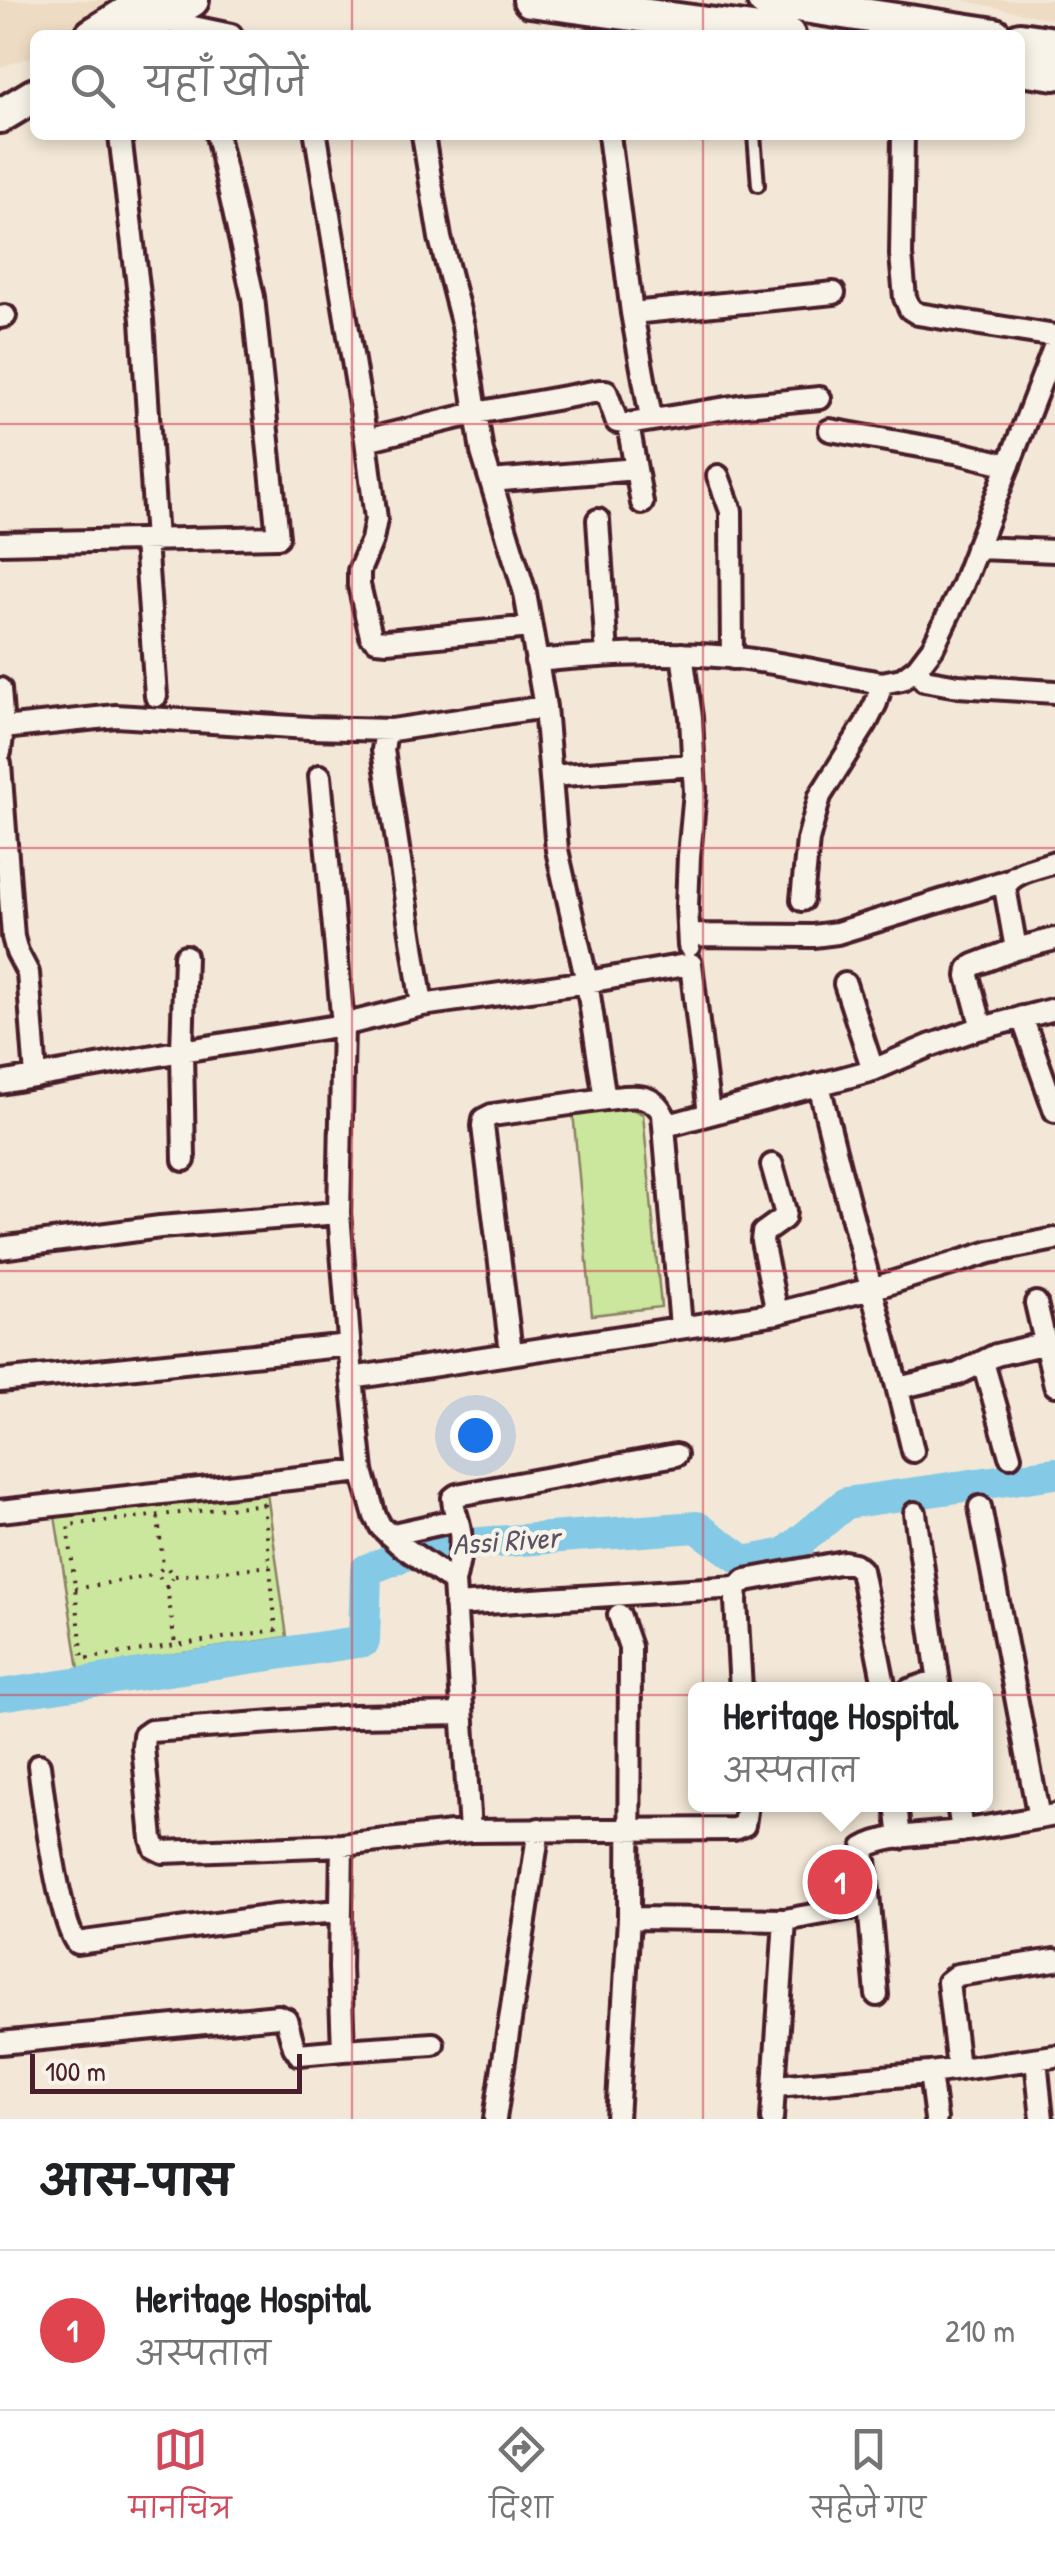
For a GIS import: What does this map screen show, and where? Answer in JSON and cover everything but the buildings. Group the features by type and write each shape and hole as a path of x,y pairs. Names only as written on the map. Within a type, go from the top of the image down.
{"main road":[{"path":"108,30 192,0"},
{"path":"530,0 751,30"},
{"path":"764,0 960,30"},
{"path":"1025,39 1055,44"},
{"path":"1025,69 1055,73"},
{"path":"0,91 30,74"},
{"path":"0,116 30,98"}],"street":[{"path":"148,18 204,30"},
{"path":"121,140 142,320 156,696"},
{"path":"0,543 278,537 253,297 218,140"},
{"path":"317,140 376,519 372,540 362,560 359,584 371,636 387,641 530,627"},
{"path":"424,140 440,238 463,326 482,452 525,593 545,707 557,850 587,982 604,1100"},
{"path":"610,140 632,312 651,418"},
{"path":"902,140 901,255 905,298 910,309 918,314 1055,336"},
{"path":"632,312 834,293"},
{"path":"536,661 608,654 682,654 732,658 882,683 902,679 917,668 932,647 962,586 1055,346"},
{"path":"366,440 476,413 599,391 609,396 617,422 628,424 820,398"},
{"path":"628,424 642,503"},
{"path":"830,430 1009,465"},
{"path":"490,481 636,469"},
{"path":"718,476 731,512 732,658"},
{"path":"598,520 608,654"},
{"path":"976,548 1055,551"},
{"path":"682,654 691,717 695,792 689,856 690,964 708,1114"},
{"path":"917,668 924,680 958,686 1055,692"},
{"path":"802,900 808,840 820,796 866,723 882,683"},
{"path":"0,689 0,752"},
{"path":"3,728 116,716 392,730 545,707"},
{"path":"392,730 385,737 383,750 422,1005"},
{"path":"0,764 13,937 28,973 36,1077"},
{"path":"551,776 693,765"},
{"path":"320,776 343,1025 339,1212 362,1471 375,1516 394,1539 446,1575 455,1606 470,1831"},
{"path":"689,935 837,933 1055,862"},
{"path":"1008,880 1006,897 1016,949"},
{"path":"982,1028 969,969 1016,949 1055,939"},
{"path":"184,1160 185,956"},
{"path":"0,1084 343,1025 422,1005 690,964"},
{"path":"845,984 873,1070"},
{"path":"665,1126 873,1070 982,1028 1055,1009"},
{"path":"1022,1016 1055,1111"},
{"path":"819,1084 913,1451"},
{"path":"511,1352 482,1126 484,1119 492,1115 632,1096 648,1097 658,1105 665,1126 682,1327"},
{"path":"772,1166 785,1211 784,1218 763,1233 762,1241 777,1313"},
{"path":"0,1248 160,1227 339,1212"},
{"path":"352,1378 777,1313 990,1252 1055,1238"},
{"path":"1036,1303 1055,1385"},
{"path":"898,1388 958,1374 996,1355 1046,1343"},
{"path":"0,1381 349,1345"},
{"path":"983,1362 1010,1456"},
{"path":"446,1575 460,1558 459,1525 452,1506 457,1495 676,1455"},
{"path":"0,1511 362,1471"},
{"path":"877,1996 864,1848 900,1838 1047,1816 980,1507"},
{"path":"915,1513 939,1682"},
{"path":"394,1539 459,1525"},
{"path":"455,1606 737,1587 746,1580 844,1562 860,1570 883,1682"},
{"path":"737,1587 741,1682"},
{"path":"617,2119 630,1918 630,1647 619,1615"},
{"path":"462,1714 355,1716 151,1731 144,1736 152,1839 163,1852 342,1844 470,1831 734,1829 744,1825 745,1812"},
{"path":"39,1766 68,1930 76,1942 256,1918 341,1912"},
{"path":"897,1812 900,1838"},
{"path":"959,1812 962,1831"},
{"path":"496,2119 538,1830"},
{"path":"342,1844 343,2050"},
{"path":"630,1918 785,1920 868,1905"},
{"path":"772,2119 785,1920"},
{"path":"958,2068 948,1982 956,1975 1055,1960"},
{"path":"0,2043 278,2016 286,2019 299,2054 433,2044"},
{"path":"776,2086 1046,2058 1042,2119"},
{"path":"930,2073 936,2119"}],"lane":[{"path":"754,140 758,185"}],"path":[{"path":"264,1504 276,1630 82,1660 68,1525 158,1516 264,1504"},
{"path":"75,1589 158,1574 163,1567 158,1516"},
{"path":"173,1576 270,1566"},
{"path":"163,1567 173,1576"},
{"path":"158,1574 166,1587 175,1644"},
{"path":"166,1587 173,1576"}],"shaded area":[{"path":"0,0 120,0 83,30 30,30 30,58 0,67"},
{"path":"961,0 1055,0 1055,20"}],"green space":[{"path":"621,1104 643,1114 661,1307 592,1315 573,1112"},
{"path":"267,1493 287,1637 79,1669 55,1516"}],"waterway":[{"name":"Assi River","path":"0,1695 364,1641 366,1570 426,1547 697,1527 745,1562 785,1554 846,1503 1055,1473"}],"place":[{"name":"Heritage Hospital","path":"840,1882"}]}
